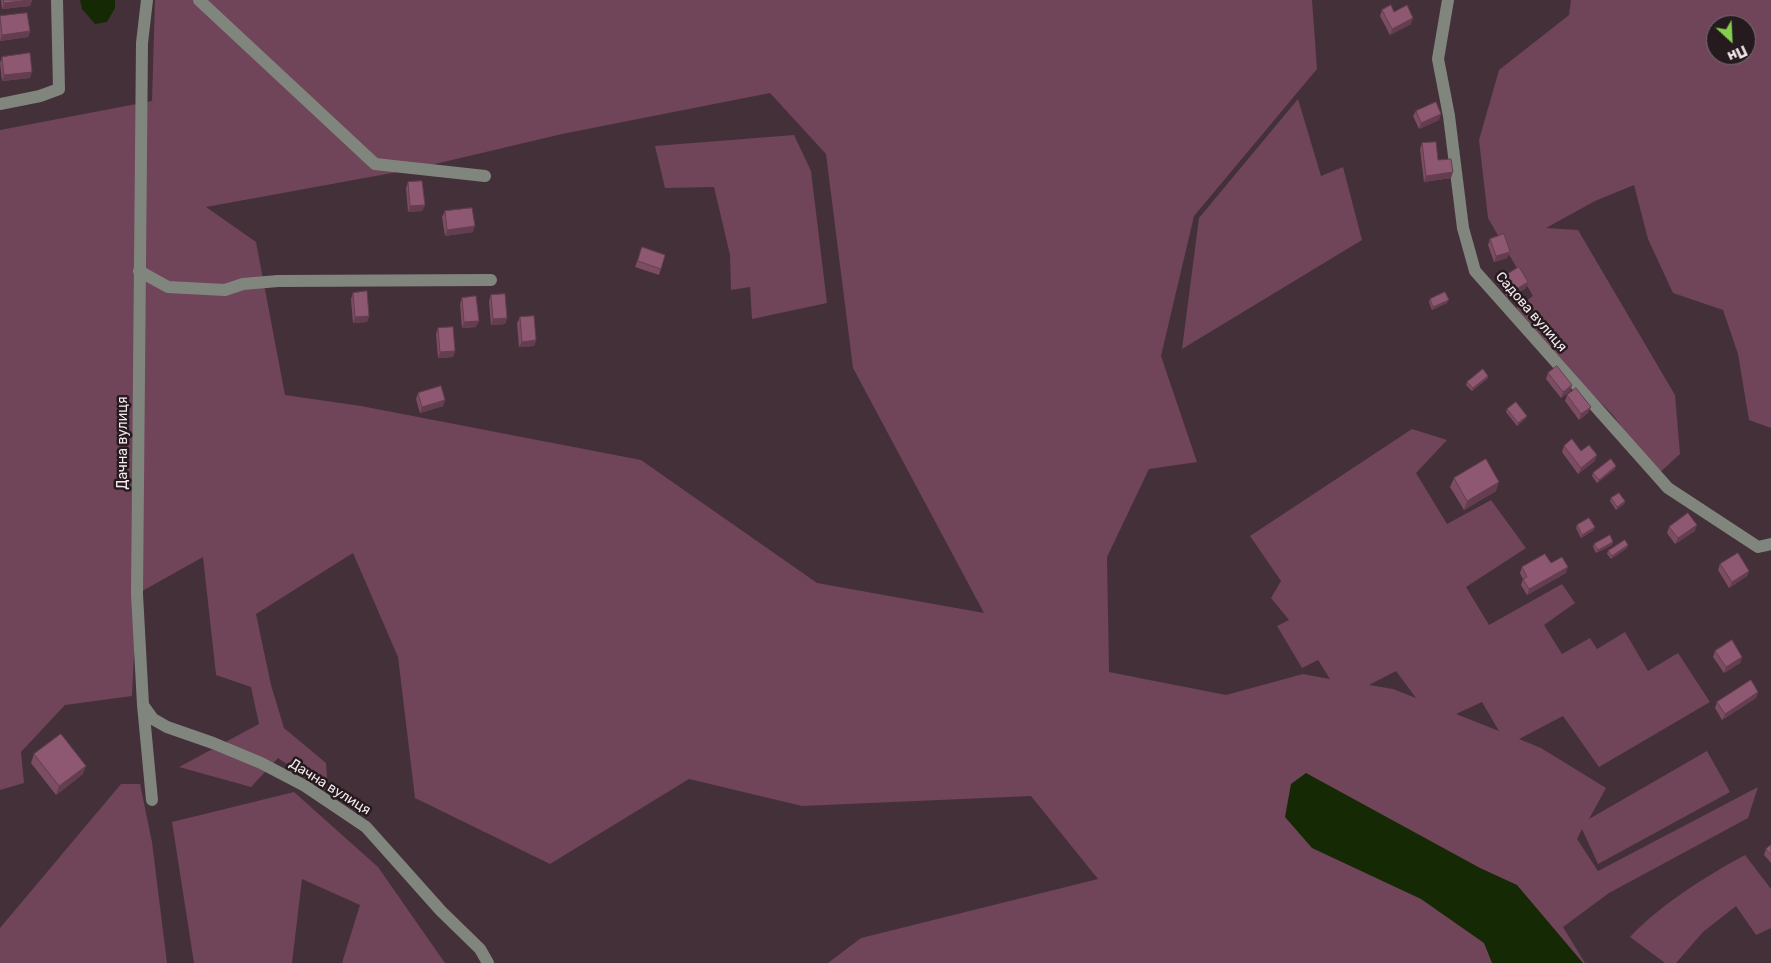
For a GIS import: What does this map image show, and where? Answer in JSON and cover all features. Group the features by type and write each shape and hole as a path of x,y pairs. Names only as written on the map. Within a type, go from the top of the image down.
{"street":[{"path":"0,104 40,96 59,89 57,0"},
{"name":"Дачна вулиця","path":"147,0 142,43 137,594 143,705 152,800"},
{"path":"199,0 375,164 485,176"},
{"name":"Садова вулиця","path":"1448,0 1438,58 1449,116 1463,228 1475,271 1668,488 1758,547 1771,544"},
{"path":"139,271 168,287 225,290 243,284 278,281 491,280"},
{"name":"Дачна вулиця","path":"143,705 153,719 167,727 213,743 261,763 305,786 366,827 441,910 480,949 488,963"}],"shaded area":[{"path":"80,0 115,0 115,8 107,22 95,24 82,9"},
{"path":"155,0 1312,0 1317,69 1194,216 1161,356 1197,462 1149,469 1107,557 1109,672 1226,695 1303,674 1330,679 1318,660 1302,668 1277,626 1289,620 1271,598 1281,581 1250,536 1412,429 1447,440 1416,473 1447,524 1491,500 1526,548 1466,587 1489,625 1562,584 1575,603 1544,625 1562,654 1590,638 1597,649 1625,632 1648,671 1678,653 1710,702 1599,767 1563,716 1519,739 1541,748 1606,788 1589,819 1707,751 1730,792 1598,864 1582,829 1577,839 1598,871 1758,787 1748,818 1609,893 1563,927 1585,963 828,963 861,938 1098,879 1031,796 802,806 689,779 550,864 415,798 398,657 353,553 256,614 271,685 284,728 326,763 328,792 278,758 251,787 179,767 259,724 251,687 216,675 203,557 137,594 132,696 65,705 21,752 24,783 0,790 0,130 152,101","holes":["770,93 826,154 853,368 984,613 817,583 641,460 361,406 285,395 256,242 206,207 414,169 562,134","1396,671 1416,698 1393,689 1369,685","1482,702 1499,731 1456,714"]},
{"path":"1571,0 1771,0 1771,428 1749,420 1738,354 1723,310 1673,293 1648,239 1634,185 1595,201 1546,228 1578,230 1675,395 1680,454 1656,476 1613,415 1580,382 1516,308 1533,296 1488,218 1479,140 1499,70 1569,15"},
{"path":"1298,99 1321,176 1343,167 1362,240 1182,349 1199,218"},
{"path":"794,135 811,171 827,303 752,319 750,287 731,290 730,255 714,187 665,188 655,146"},
{"path":"1306,773 1480,868 1517,885 1583,963 1492,963 1484,943 1421,899 1312,848 1285,817 1291,784"},
{"path":"121,784 140,784 152,842 167,963 0,963 0,928"},
{"path":"294,792 378,867 445,963 342,963 360,905 302,879 292,963 194,963 172,822"},
{"path":"1745,855 1771,889 1771,928 1756,935 1736,906 1703,932 1676,963 1665,963 1630,937 1655,914 1684,892"}],"building":[{"path":"4,0 30,0 4,3"},
{"path":"1391,5 1394,12 1407,5 1413,18 1392,29 1382,10"},
{"path":"27,13 30,31 2,35 0,16"},
{"path":"30,53 32,72 4,75 2,57"},
{"path":"1436,102 1441,114 1421,123 1416,111"},
{"path":"1436,142 1438,160 1451,159 1453,172 1426,176 1422,143"},
{"path":"422,181 425,205 410,206 408,182"},
{"path":"472,208 475,226 447,230 445,211"},
{"path":"1504,234 1510,252 1496,256 1490,239"},
{"path":"642,247 665,255 661,269 638,261"},
{"path":"1519,267 1528,282 1510,293 1501,278"},
{"path":"367,291 369,316 355,317 353,293"},
{"path":"1445,292 1449,300 1433,307 1430,299"},
{"path":"505,294 507,318 493,319 491,295"},
{"path":"476,296 479,321 464,322 462,298"},
{"path":"534,316 536,340 522,342 520,317"},
{"path":"453,327 455,351 440,352 438,328"},
{"path":"1557,366 1572,385 1563,392 1548,373"},
{"path":"1483,369 1488,376 1473,388 1467,382"},
{"path":"441,386 445,400 422,407 418,393"},
{"path":"1576,388 1591,407 1581,414 1567,395"},
{"path":"1516,402 1527,416 1518,423 1507,409"},
{"path":"1572,439 1581,451 1589,445 1597,455 1581,468 1564,446"},
{"path":"1486,459 1499,482 1467,501 1454,478"},
{"path":"1611,459 1616,466 1599,480 1593,473"},
{"path":"1619,493 1625,501 1617,507 1611,498"},
{"path":"1688,513 1697,525 1678,538 1669,527"},
{"path":"1589,518 1595,527 1582,535 1577,525"},
{"path":"1610,535 1613,542 1598,550 1594,544"},
{"path":"1625,540 1628,545 1612,556 1608,551"},
{"path":"1738,553 1749,571 1732,582 1720,564"},
{"path":"1545,554 1551,563 1562,557 1568,567 1529,589 1523,579 1527,577 1522,567"},
{"path":"1732,640 1742,657 1726,667 1715,651"},
{"path":"1751,680 1758,692 1725,714 1717,702"},
{"path":"61,734 86,766 59,786 34,754"},
{"path":"1771,845 1771,855 1766,849"}]}
